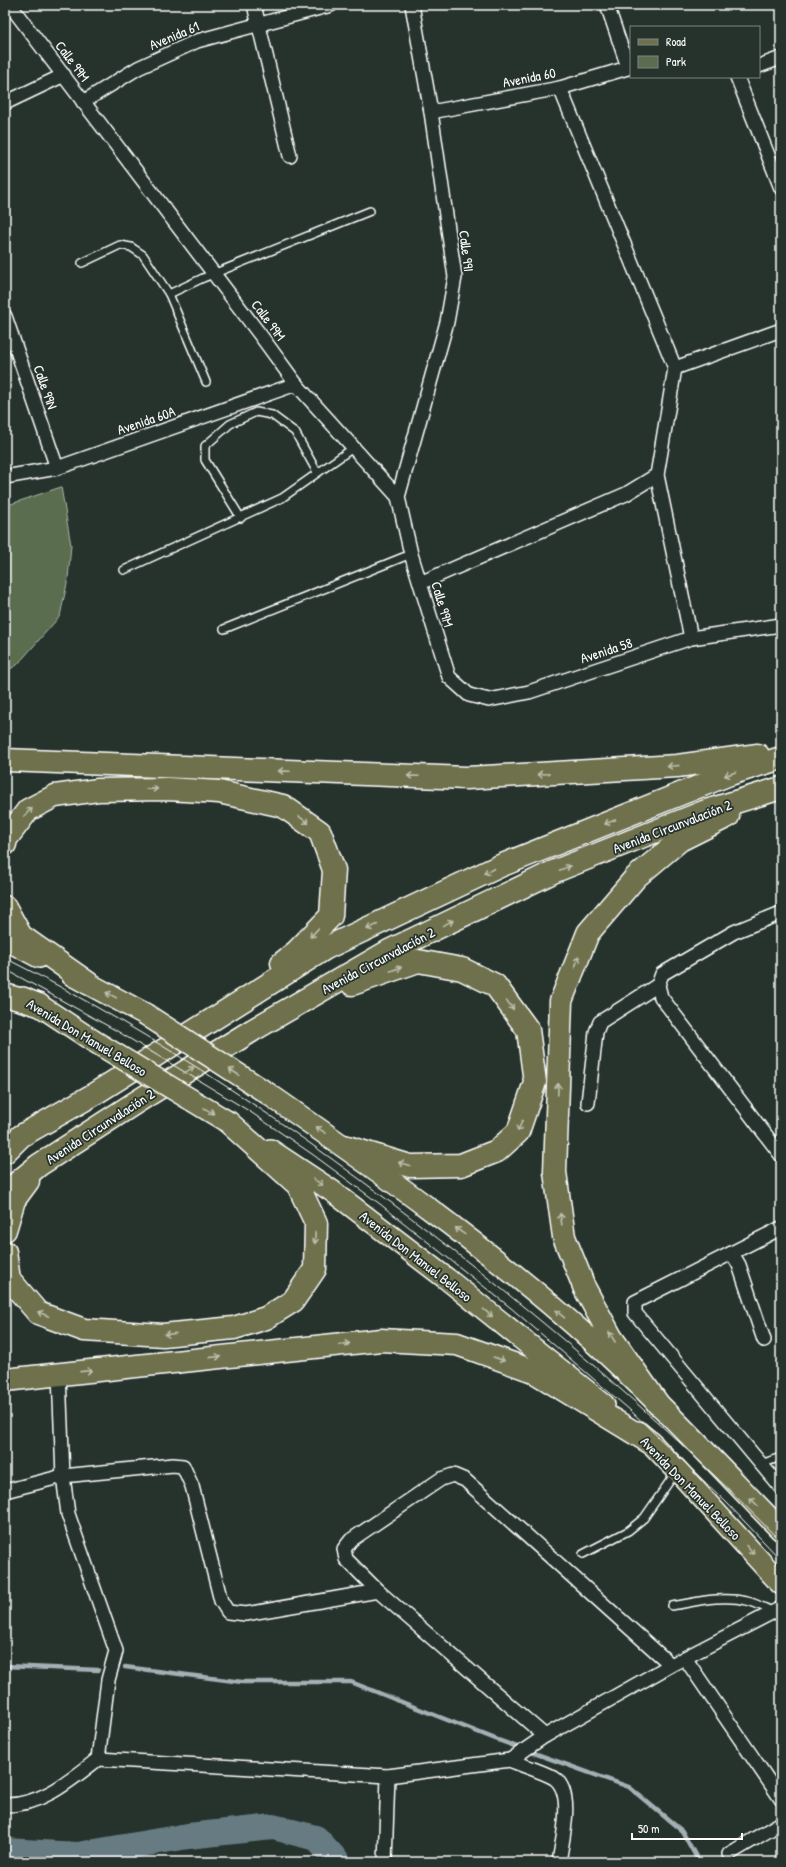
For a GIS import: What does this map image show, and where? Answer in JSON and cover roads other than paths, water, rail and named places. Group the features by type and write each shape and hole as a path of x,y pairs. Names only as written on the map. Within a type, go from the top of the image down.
{"highway":[{"path":"5,760 468,778 677,766 781,751"},
{"name":"Avenida Circunvalación 2","path":"5,1152 13,1139 91,1096 326,948 500,866 730,774 781,758"},
{"path":"658,1404 611,1337 585,1289 564,1237 555,1172 561,1001 588,933 636,877 680,840 781,788"},
{"name":"Avenida Circunvalación 2","path":"5,1193 39,1165 138,1101 389,951 553,872 706,811 781,788"},
{"path":"5,844 6,839 28,810 54,796 98,790 166,789 219,792 283,806 320,832 334,870 331,916 297,951 200,1027"},
{"path":"5,907 21,936 88,983"},
{"path":"306,1000 418,961 462,970 495,985 528,1030 535,1082 518,1132 497,1151 461,1165 410,1166 344,1146"},
{"path":"5,995 39,1005"},
{"path":"5,1252 9,1279 38,1313 84,1330 163,1335 234,1328 266,1318 293,1301 315,1269 316,1223 298,1185 228,1122"},
{"path":"5,1230 14,1200 39,1165"},
{"path":"5,1380 381,1340 457,1344 533,1371 651,1443"}],"main road":[{"path":"5,939 145,1014 267,1093 344,1146 471,1240 589,1338 658,1404 781,1530"},
{"name":"Avenida Don Manuel Belloso","path":"5,989 39,1005 92,1040 228,1122 332,1191 446,1279 651,1443 781,1584"}],"street":[{"name":"Calle 99M","path":"10,5 296,384 398,496 411,554 449,677"},
{"path":"254,5 290,156"},
{"name":"Avenida 61","path":"84,102 138,68 197,41 331,5"},
{"name":"Calle 99I","path":"398,496 447,322 455,277 431,112 412,5"},
{"path":"607,5 629,67"},
{"path":"760,66 781,58"},
{"name":"Avenida 60","path":"431,112 560,88 629,67"},
{"path":"5,103 64,75"},
{"path":"738,78 781,188"},
{"path":"560,88 675,368 657,475 691,638"},
{"name":"Calle 99N","path":"5,316 57,468"},
{"path":"675,368 781,330"},
{"name":"Avenida 60A","path":"5,477 57,468 296,384"},
{"path":"420,583 626,494 657,475"},
{"name":"Avenida 58","path":"449,677 469,695 489,700 529,692 691,638 781,625"},
{"path":"781,914 728,936 662,974 658,985 661,997 781,1155"},
{"path":"588,1104 596,1032 600,1022 658,985"},
{"path":"781,1228 635,1302 635,1313 781,1488"},
{"path":"732,1253 739,1265 764,1340"},
{"path":"59,1374 63,1476 68,1514 116,1651 108,1680 98,1759"},
{"path":"5,1491 63,1476 173,1465 183,1466 192,1486 221,1602 228,1612 246,1614 378,1591"},
{"path":"539,1740 346,1560 344,1549 351,1540 441,1479 453,1474 465,1480 670,1665"},
{"path":"5,1805 14,1806 54,1792 98,1759 388,1776 513,1758 539,1740 670,1665 777,1610"},
{"path":"686,1658 781,1799"},
{"path":"513,1758 554,1778 562,1790 566,1807 559,1862"},
{"path":"384,1862 388,1776"},
{"path":"729,1854 781,1823"}],"lane":[{"path":"169,294 214,274 370,211"},
{"path":"82,263 120,245 131,247 143,255 169,294 206,382"},
{"path":"241,518 205,460 205,446 230,424 256,412 272,414 295,432 318,472"},
{"path":"124,570 282,498 353,448"},
{"path":"224,628 411,554"},
{"path":"761,1464 781,1457"},
{"path":"583,1554 628,1531 644,1518 660,1492 677,1470"},
{"path":"672,1606 716,1598 747,1601 777,1610"}],"waterway":[{"path":"5,1666 98,1670"},
{"path":"125,1667 242,1682 351,1682 498,1740 629,1787 682,1831 699,1862"},
{"path":"5,1851 78,1855 188,1836 273,1827 316,1838 338,1862"}],"tram line":[{"path":"5,958 118,1019 173,1052 281,1123 385,1198 526,1309 614,1383 699,1461 781,1542"},
{"path":"5,969 117,1031 249,1111 312,1154 380,1204 511,1308 631,1411 727,1503 781,1560"}]}
